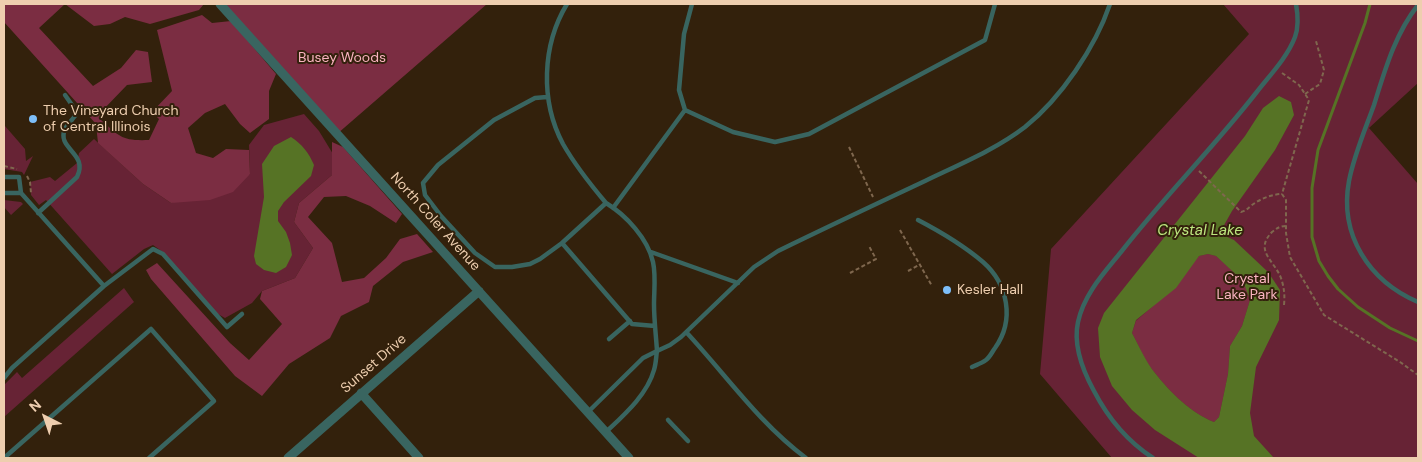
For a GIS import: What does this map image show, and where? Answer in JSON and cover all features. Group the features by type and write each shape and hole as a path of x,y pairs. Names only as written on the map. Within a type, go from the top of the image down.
{"street":[{"name":"North Coler Avenue","path":"220,4 629,458"},
{"name":"Sunset Drive","path":"288,458 479,291"},
{"path":"361,393 419,458"}],"lane":[{"path":"567,4 551,43 547,68 547,97 556,127 562,143 588,181 606,203 634,228 645,242 650,252 654,273 657,351 654,370 643,392 628,411 606,432"},
{"path":"685,110 680,90 684,34 692,4"},
{"path":"685,110 733,132 775,142 809,134 986,40 995,4"},
{"path":"588,412 643,358 670,345 687,332 754,267 778,251 1001,142 1025,127 1065,87 1104,20 1110,4"},
{"path":"1153,458 1128,439 1116,425 1089,383 1077,344 1078,321 1083,305 1092,288 1155,209 1243,110 1288,51 1298,24 1296,4"},
{"path":"1418,5 1403,26 1394,46 1353,164 1348,196 1351,229 1364,259 1373,272 1383,281 1395,290 1418,302"},
{"path":"38,213 77,177 81,170 80,161 66,144 63,137 65,129 74,116 72,105 65,95"},
{"path":"547,97 535,98 494,120 438,165 423,183 425,195 441,216 475,253 495,267 530,264 540,259 562,243 606,203"},
{"path":"613,208 685,110"},
{"path":"4,177 19,177 21,193 104,286"},
{"path":"4,193 21,193"},
{"path":"918,220 951,238 984,262 995,276 1002,290 1007,314 1005,332 987,359 972,367"},
{"path":"562,243 632,324 655,326"},
{"path":"4,378 12,368 104,286 153,249 163,254 226,328 242,314"},
{"path":"650,252 738,283"},
{"path":"609,339 630,321"},
{"path":"4,458 151,329 214,402 149,458"},
{"path":"687,332 766,422 788,445 806,458"},
{"path":"668,420 688,441"}],"path":[{"path":"1305,94 1320,84 1324,70 1316,41"},
{"path":"1279,72 1299,85 1309,100 1282,194"},
{"path":"849,147 876,204"},
{"path":"1201,173 1239,210 1245,212 1252,204 1274,194 1282,194"},
{"path":"1282,194 1286,200 1286,226 1290,258 1324,315 1418,375"},
{"path":"1284,305 1284,286 1280,274 1266,255 1264,245 1276,228 1286,226"},
{"path":"900,230 932,286"},
{"path":"850,273 876,259 869,246"},
{"path":"908,271 920,265"}],"green space":[{"path":"4,4 65,4 39,28 93,86 121,68 136,50 148,52 152,82 127,85 102,111 101,120 117,134 133,140 149,140 159,119 152,112 172,91 157,30 202,15 212,23 231,21 276,74 269,91 269,119 250,133 240,124 225,104 205,113 188,128 196,153 213,158 226,149 249,150 250,174 233,192 210,200 171,203 143,184 98,143 96,124 4,22"},
{"path":"65,4 204,4 199,10 150,24 125,17 110,24 94,26"},
{"name":"Busey Woods","path":"220,4 487,4 337,134"},
{"name":"Crystal Lake Park","path":"1223,4 1418,4 1418,83 1369,128 1418,184 1418,458 1112,458 1040,374 1051,249 1249,34"},
{"path":"304,114 319,131 333,154 332,175 299,203 294,222 313,248 295,278 262,291 252,303 225,318 216,313 163,252 153,245 144,249 112,274 46,200 39,205 31,195 30,182 50,177 55,181 77,163 79,153 94,139 143,184 171,203 250,174 249,145 264,125"},
{"path":"5,126 25,149 26,161 33,156 24,175 22,172 4,169"},
{"path":"332,142 343,147 402,214 396,223 370,206 346,196 324,197 308,217 332,243 342,282 364,278 386,258 400,239 417,234 433,252 403,262 373,286 369,302 341,316 330,338 289,364 262,396 235,376 151,279 146,270 157,263 230,343 249,360 282,324 260,299 262,291 295,278 313,248 294,222 299,203 332,175"},
{"path":"4,200 21,202 23,204 11,215 4,207"},
{"path":"1208,254 1216,256 1244,281 1250,300 1242,326 1230,346 1228,374 1219,417 1214,422 1189,408 1167,387 1151,369 1132,333 1136,321 1152,307 1199,256"},
{"path":"124,288 134,302 4,417 4,385 17,372 22,378"}],"water":[{"name":"Crystal Lake","path":"1279,96 1291,102 1294,115 1275,150 1232,211 1223,227 1223,235 1234,240 1268,272 1280,290 1279,320 1256,367 1250,413 1254,436 1274,458 1199,458 1155,430 1132,410 1112,386 1100,357 1098,328 1104,313 1245,136 1263,108","holes":["1208,254 1216,256 1243,281 1250,300 1242,326 1230,346 1228,374 1219,417 1214,422 1189,408 1167,387 1149,364 1132,333 1136,320 1176,288 1199,256"]},
{"path":"291,137 305,149 314,165 311,176 284,202 278,211 278,221 286,232 292,255 286,267 276,273 264,270 256,264 254,256 264,197 262,164 274,146"}],"waterway":[{"path":"1370,4 1365,23 1318,150 1312,188 1312,237 1319,261 1338,289 1358,307 1390,328 1418,341"}],"place":[{"name":"The Vineyard Church of Central Illinois","path":"33,119"},
{"name":"Kesler Hall","path":"947,290"}]}
